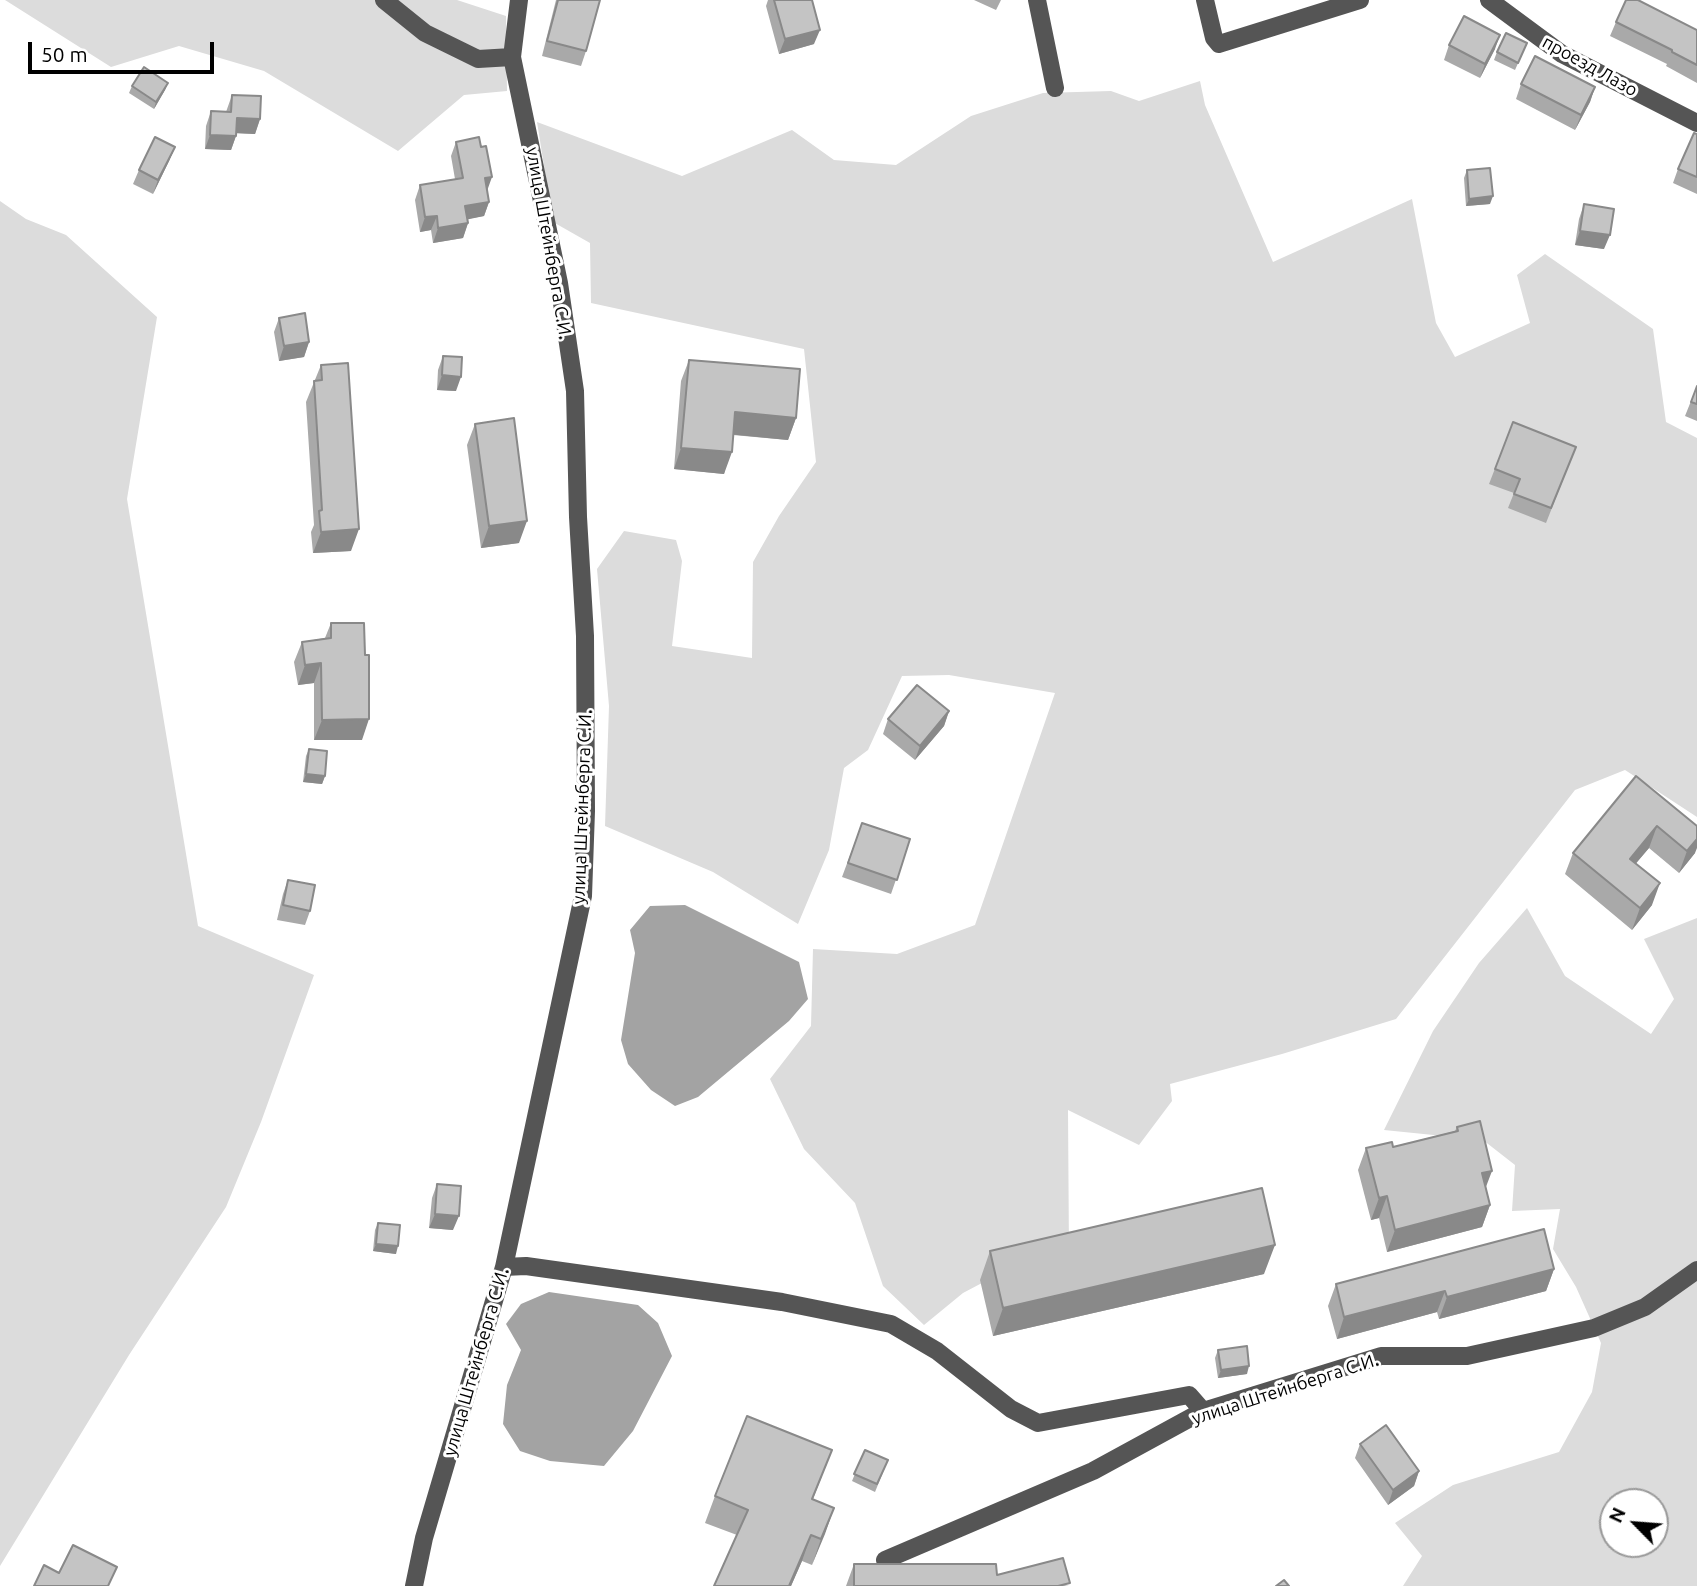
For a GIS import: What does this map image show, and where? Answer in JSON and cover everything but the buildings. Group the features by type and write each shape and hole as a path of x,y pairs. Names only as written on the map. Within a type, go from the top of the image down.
{"street":[{"path":"384,0 425,33 478,59 512,57"},
{"name":"улица Штейнберга С.И.","path":"414,1586 424,1538 504,1267 583,896 586,811 585,636 578,517 575,391 559,283 512,57 519,0"},
{"path":"1037,0 1055,88"},
{"path":"1205,0 1214,38 1219,44 1360,0"},
{"name":"проезд Лазо","path":"1489,0 1562,54 1697,123"},
{"path":"504,1267 526,1266 782,1301 891,1324 937,1351 1012,1409 1038,1423 1189,1395 1203,1411"},
{"name":"улица Штейнберга С.И.","path":"885,1559 1093,1471 1203,1411 1381,1356 1467,1356 1594,1328 1645,1307 1697,1269"}],"shaded area":[{"path":"5,0 457,0 506,16 507,91 464,95 398,151 264,71 179,46 111,67"},
{"path":"1200,81 1205,105 1273,262 1412,199 1436,323 1455,357 1530,323 1517,275 1545,254 1653,329 1666,422 1697,438 1697,817 1625,770 1575,790 1396,1019 1282,1054 1170,1084 1172,1101 1139,1145 1068,1110 1069,1256 1016,1265 963,1293 924,1325 883,1286 855,1203 804,1149 770,1079 811,1026 813,949 897,954 975,925 1055,693 949,675 902,676 868,750 844,768 829,850 798,924 713,872 605,826 609,706 597,569 624,531 676,540 682,561 672,646 752,658 753,562 779,516 816,462 804,349 591,303 590,243 553,222 537,122 682,176 792,130 834,160 896,165 971,116 1043,93 1111,91 1139,101"},
{"path":"0,201 26,219 66,235 157,317 127,499 198,926 314,975 261,1122 226,1207 129,1355 0,1566"},
{"path":"685,905 799,962 808,999 789,1021 698,1097 675,1106 651,1090 628,1064 621,1040 635,953 630,930 650,906"},
{"path":"1527,908 1565,976 1651,1034 1674,999 1644,939 1697,918 1697,1586 1403,1586 1422,1556 1395,1523 1453,1485 1559,1452 1592,1392 1601,1343 1576,1287 1553,1249 1560,1209 1512,1211 1515,1165 1483,1140 1384,1130 1433,1031 1479,963"},
{"path":"549,1292 638,1305 658,1323 672,1356 633,1431 604,1466 550,1461 520,1451 503,1424 507,1385 521,1350 506,1324 521,1304"}]}
